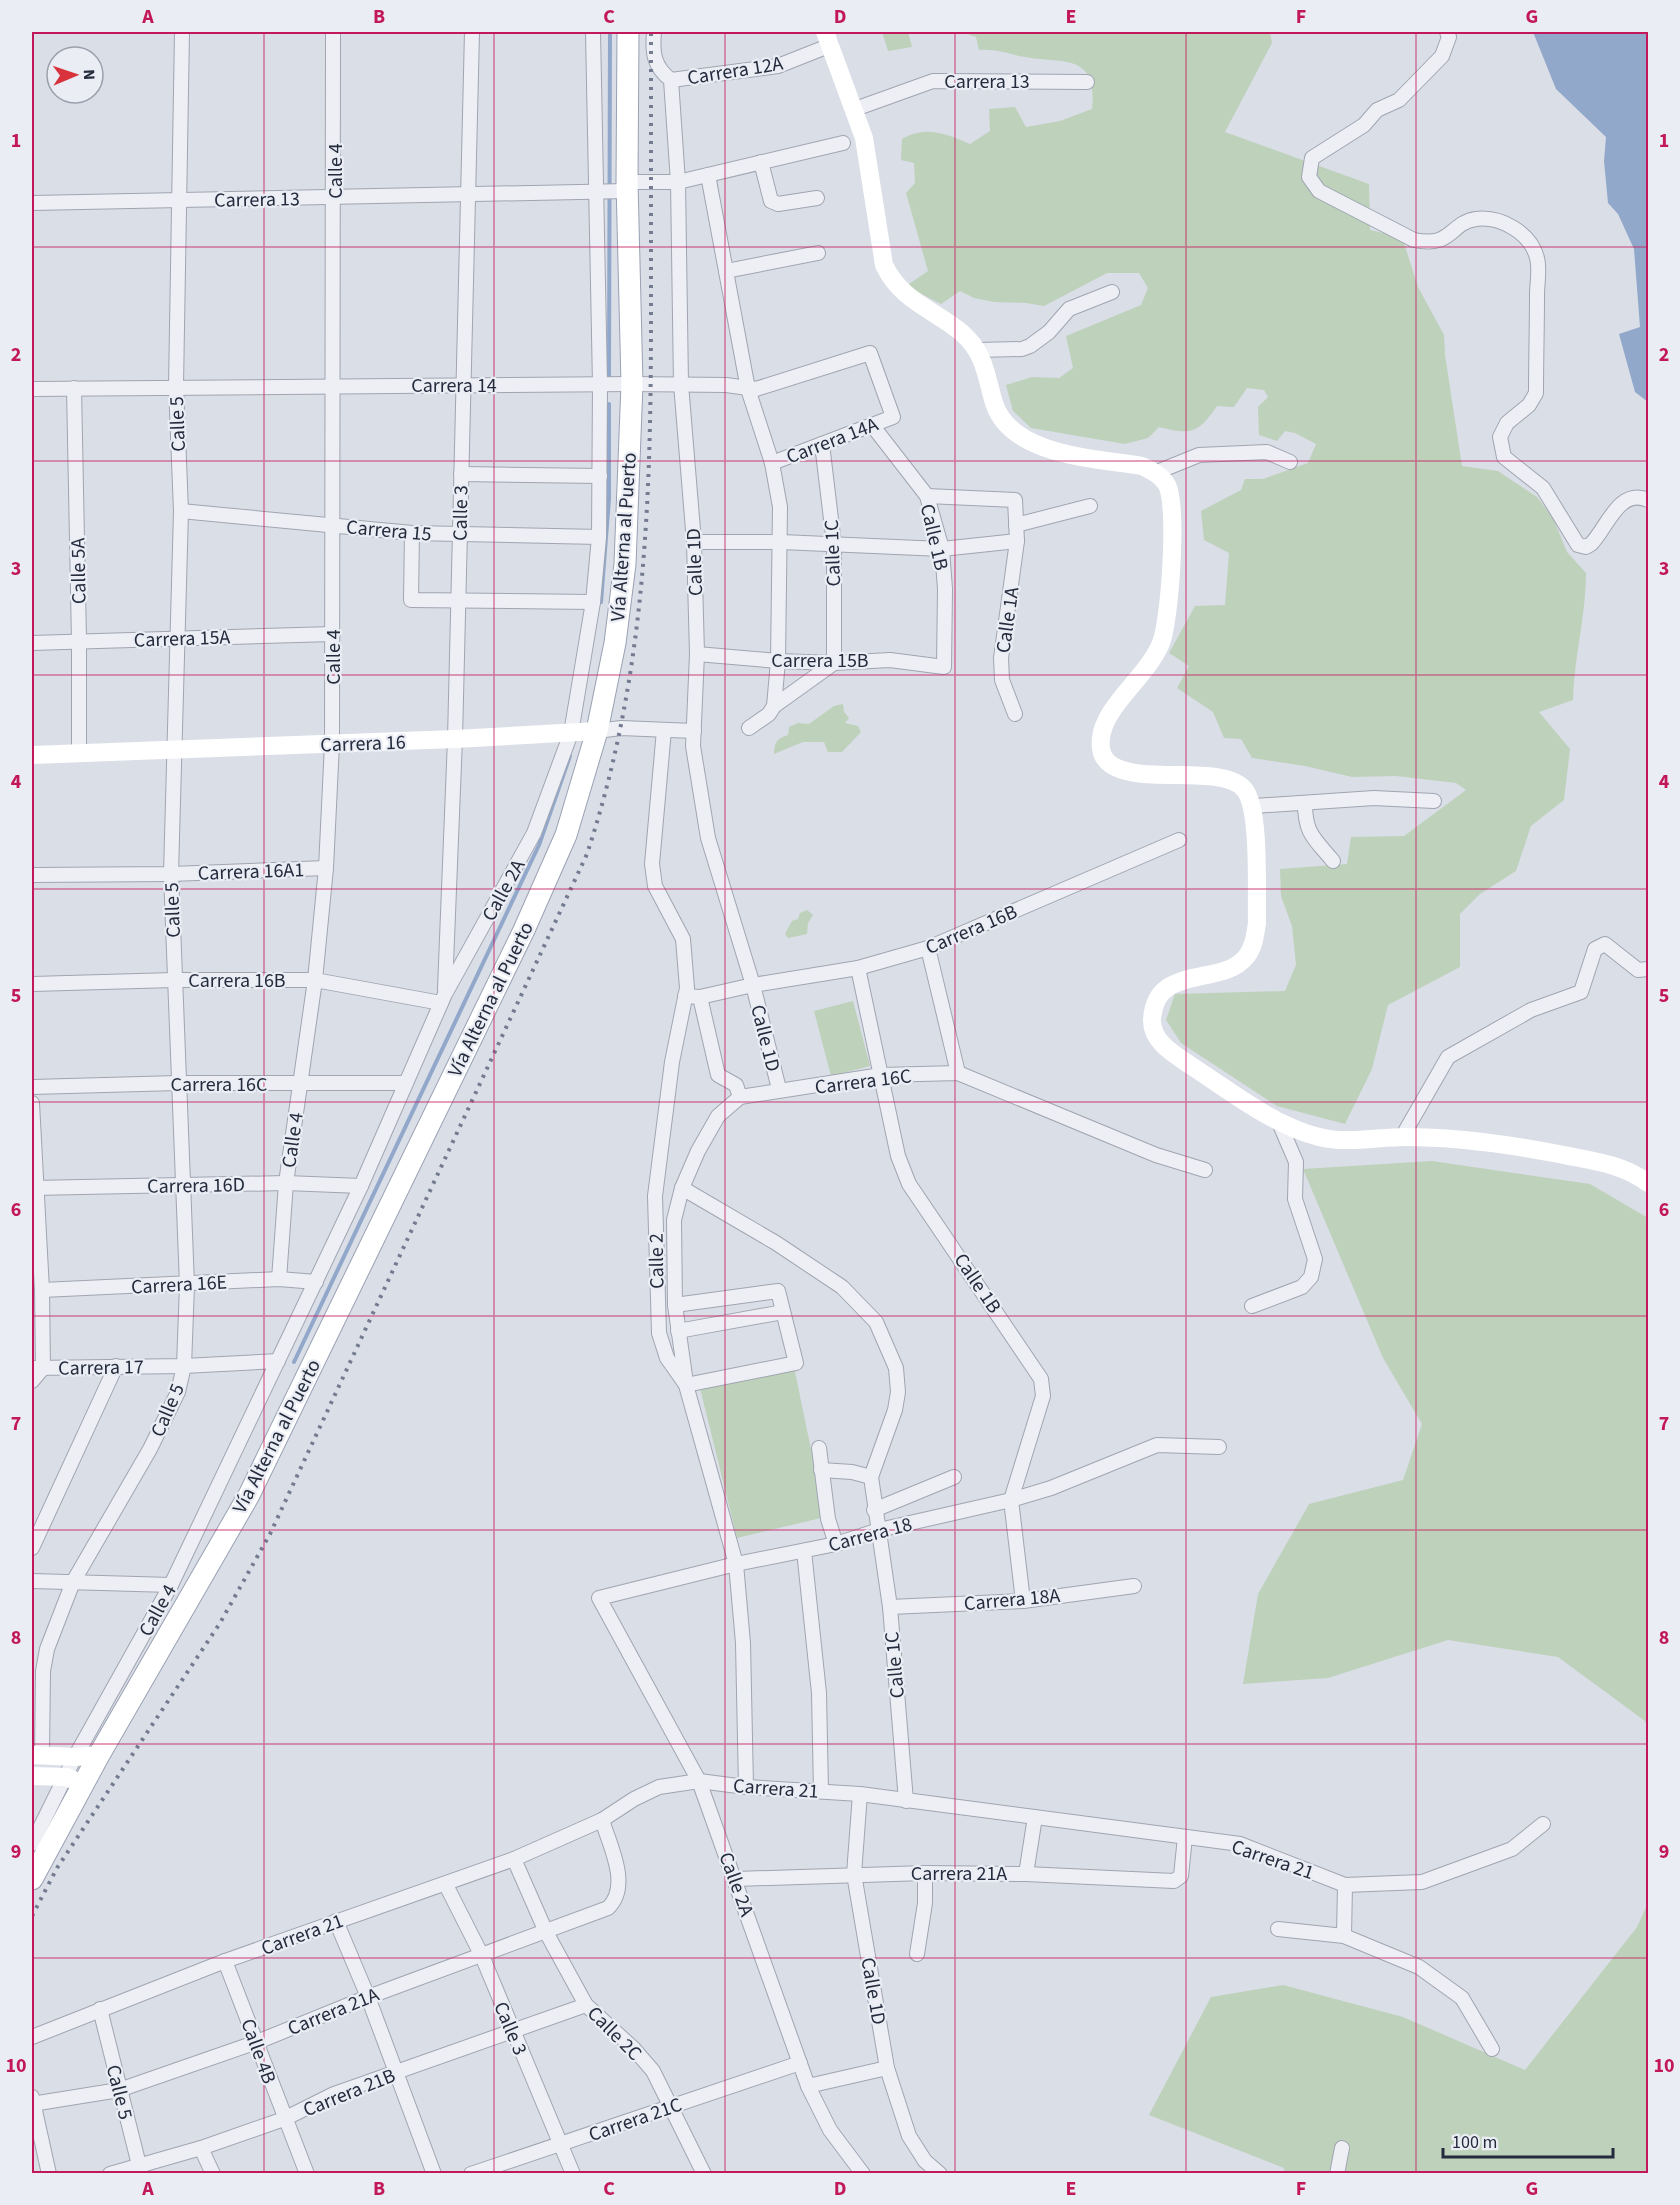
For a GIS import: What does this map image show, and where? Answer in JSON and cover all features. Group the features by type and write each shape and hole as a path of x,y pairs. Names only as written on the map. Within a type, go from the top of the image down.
{"main road":[{"name":"Vía Alterna al Puerto","path":"32,1879 75,1781 99,1755 249,1495 519,940 566,835 582,732 615,643 625,564 613,384 613,189 628,32"}],"street":[{"name":"Calle 5","path":"37,1755 43,1671 47,1649 73,1582 150,1449 178,1392 184,1366 187,1284 171,874 181,511 176,386 182,32"},
{"name":"Calle 4","path":"279,1279 286,1183 315,980 326,868 332,744 335,197 333,32"},
{"name":"Calle 3","path":"443,998 454,739 464,386 466,194 472,32"},
{"name":"Calle 2A","path":"278,1360 361,1186 443,998 534,833 582,732 599,537 600,476 613,384 598,216 613,189 592,32"},
{"path":"654,32 654,60 661,72 671,80"},
{"path":"1447,32 1449,37 1442,56 1400,100 1377,110 1364,125 1312,158 1309,177 1319,191 1414,240 1428,243 1442,241 1470,220 1483,219 1510,226 1527,237 1537,259 1536,393 1529,405 1507,423 1500,437 1504,458 1543,488 1578,545 1586,547 1592,544 1615,509 1633,498 1648,500"},
{"path":"828,38 864,138 884,264 893,283 907,296 962,333 977,350 1002,422 1019,436 1049,449 1142,466 1157,472 1167,485 1172,503 1172,567 1162,641 1145,672 1112,710 1102,726 1100,741 1103,754 1114,766 1134,775 1216,776 1231,779 1244,789 1254,806 1257,923 1254,942 1245,958 1233,967 1188,978 1165,989 1155,1001 1152,1022 1156,1037 1167,1049 1278,1120 1320,1137 1349,1140 1448,1137 1491,1141 1614,1164 1635,1173 1648,1183"},
{"name":"Carrera 12A","path":"671,80 777,66 828,38"},
{"name":"Calle 1D","path":"671,80 678,182 681,384 694,542 697,654 693,746 708,838 753,985 779,1089"},
{"name":"Carrera 13","path":"855,109 933,81 1087,82"},
{"name":"Carrera 13","path":"32,203 613,189 678,182 843,143"},
{"path":"760,162 771,201 778,204 817,198"},
{"path":"708,175 748,389 772,464 780,507 778,661 774,706"},
{"path":"726,271 818,253"},
{"path":"977,350 1022,349 1030,346 1049,332 1069,309 1112,292"},
{"name":"Carrera 14","path":"32,389 176,386 681,384 726,385 756,389 870,353 893,417"},
{"name":"Calle 5A","path":"74,388 80,641 79,753"},
{"name":"Carrera 14A","path":"772,464 893,417"},
{"name":"Calle 1B","path":"872,425 927,496 942,549 945,589 944,667"},
{"name":"Calle 1C","path":"822,444 834,543 834,663"},
{"path":"1157,472 1199,454 1267,452 1290,462"},
{"path":"461,474 600,476"},
{"name":"Calle 1A","path":"927,496 1015,500 1017,540 1001,658 1002,680 1015,714"},
{"path":"1016,525 1090,506"},
{"name":"Carrera 15","path":"181,511 460,536 599,537"},
{"path":"412,533 411,600 593,602"},
{"path":"694,542 834,543 942,549 1017,540"},
{"name":"Carrera 15A","path":"32,643 333,634"},
{"name":"Carrera 15B","path":"697,654 834,663 890,660 944,667"},
{"path":"749,728 769,714 774,706 834,663"},
{"name":"Carrera 16","path":"32,755 454,739 621,728 694,731"},
{"name":"Calle 2","path":"664,730 652,864 656,886 683,939 687,988 693,997 672,1062 655,1196 659,1334 667,1358 686,1385 736,1564 743,1643 746,1787"},
{"path":"1254,806 1374,798 1434,801"},
{"path":"1305,803 1305,823 1308,831 1333,861"},
{"name":"Carrera 16B","path":"693,997 858,968 928,948 1179,840"},
{"name":"Carrera 16A1","path":"32,875 171,874 326,868"},
{"path":"1402,1137 1448,1057 1531,1010 1581,992 1595,949 1599,945 1605,944 1615,950 1638,970 1648,969"},
{"path":"928,948 958,1073"},
{"name":"Calle 1B","path":"858,968 898,1156 909,1184 1041,1378 1043,1396 1011,1500 1023,1601"},
{"name":"Carrera 16B","path":"32,984 174,980 315,980 443,998"},
{"path":"693,997 718,1075 738,1088 740,1097"},
{"name":"Carrera 16C","path":"686,1385 675,1305 674,1220 682,1188 698,1151 718,1116 740,1097 779,1089 881,1075 958,1073 1156,1155 1205,1170"},
{"name":"Carrera 16C","path":"32,1087 178,1083 406,1083"},
{"path":"32,1103 34,1188 42,1290 37,1368 32,1380"},
{"path":"1252,1306 1302,1287 1311,1276 1315,1258 1298,1215 1295,1199 1296,1162 1278,1120"},
{"name":"Carrera 16D","path":"34,1188 286,1183 361,1186"},
{"path":"682,1188 776,1243 842,1287 876,1322 896,1368 898,1392 896,1410 871,1477 852,1472 821,1470"},
{"name":"Carrera 16E","path":"42,1290 279,1279 316,1282"},
{"path":"675,1305 778,1291 796,1363 686,1385"},
{"path":"678,1331 783,1312"},
{"name":"Calle 4","path":"75,1757 171,1585 278,1360"},
{"name":"Carrera 17","path":"37,1368 184,1366 278,1360"},
{"path":"32,1548 116,1366"},
{"name":"Carrera 18","path":"599,1598 736,1564 836,1544 879,1530 1011,1500 1051,1488 1157,1445 1219,1447"},
{"path":"819,1448 828,1519 836,1544"},
{"name":"Calle 1C","path":"871,1477 874,1510 890,1607 906,1801"},
{"path":"874,1510 954,1477"},
{"path":"804,1551 819,1693 821,1791"},
{"path":"32,1581 171,1585"},
{"name":"Carrera 18A","path":"890,1607 1023,1601 1134,1586"},
{"name":"Calle 2A","path":"599,1598 699,1781 808,2086 830,2130 863,2174"},
{"path":"37,1755 75,1757 99,1755"},
{"path":"32,1844 75,1781 75,1757"},
{"path":"32,1776 75,1781"},
{"name":"Carrera 21","path":"32,2037 225,1961 514,1858 602,1820 634,1798 659,1787 699,1781 746,1787 860,1794 1240,1844 1345,1885 1422,1882 1512,1849 1544,1824"},
{"name":"Calle 1D","path":"860,1794 854,1874 887,2068 909,2136 926,2161 940,2174"},
{"path":"1026,1874 1035,1817"},
{"name":"Carrera 21A","path":"32,2101 119,2090 257,2042 368,1997 608,1908 614,1903 619,1888 619,1878 602,1820"},
{"name":"Carrera 21A","path":"735,1879 925,1873 1026,1874 1174,1881 1181,1876 1185,1837"},
{"name":"Calle 2C","path":"514,1858 546,1932 586,2005 634,2049 652,2071 704,2174"},
{"path":"917,1954 925,1903 925,1873"},
{"name":"Calle 3","path":"446,1884 482,1956 573,2174"},
{"path":"1344,1936 1345,1885"},
{"path":"336,1921 368,1997 434,2174"},
{"path":"1278,1929 1344,1936 1419,1967 1462,1998 1492,2049"},
{"name":"Calle 4B","path":"225,1961 307,2174"},
{"name":"Carrera 21B","path":"110,2174 140,2170 284,2119 334,2094 395,2074 511,2029 586,2005"},
{"name":"Calle 5","path":"100,2009 140,2170"},
{"name":"Carrera 21C","path":"471,2174 503,2169 561,2145 800,2063"},
{"path":"808,2086 887,2068"},
{"path":"32,2101 49,2174"},
{"path":"201,2148 213,2174"},
{"path":"1337,2174 1342,2148"}],"green space":[{"path":"882,32 908,32 912,47 888,51"},
{"path":"962,32 1270,32 1272,43 1225,132 1369,184 1370,230 1402,237 1418,287 1444,335 1462,466 1498,471 1537,497 1553,518 1567,552 1586,573 1573,700 1539,712 1570,749 1564,800 1531,826 1516,871 1480,894 1460,914 1460,967 1388,1005 1372,1069 1345,1124 1277,1106 1181,1043 1166,1020 1175,994 1285,991 1296,965 1292,926 1281,896 1280,869 1347,864 1351,837 1404,836 1466,790 1456,783 1396,776 1352,777 1305,766 1252,758 1241,739 1224,738 1213,712 1177,688 1189,666 1169,653 1195,606 1225,605 1229,553 1204,540 1201,511 1241,490 1245,479 1263,479 1308,463 1316,444 1295,433 1285,431 1277,441 1259,435 1258,407 1268,397 1264,390 1247,388 1234,407 1217,406 1204,422 1193,430 1178,431 1159,427 1148,438 1125,444 1031,428 1013,411 1006,385 1032,377 1059,378 1073,368 1066,336 1141,305 1148,288 1139,273 1107,273 1044,306 994,302 974,298 960,291 941,304 906,286 928,271 906,193 915,183 914,163 901,160 902,139 919,132 936,132 970,144 990,131 989,109 1015,107 1026,127 1060,121 1092,109 1089,78 1083,69 1075,64 979,50 976,37"},
{"path":"843,704 844,712 849,718 845,723 858,726 861,732 842,752 828,752 824,742 803,742 774,754 777,742 788,735 789,727 798,723 809,724 834,706"},
{"path":"807,910 813,915 808,923 807,934 788,938 785,934 792,921 798,919 800,913"},
{"path":"853,1001 870,1066 831,1076 814,1011"},
{"path":"1432,1161 1590,1184 1648,1218 1648,1730 1645,1721 1558,1657 1448,1640 1328,1678 1243,1684 1258,1594 1309,1504 1403,1480 1422,1424 1383,1358 1303,1169"},
{"path":"794,1367 825,1517 737,1538 700,1388"},
{"path":"1648,1903 1648,2173 1284,2173 1284,2168 1149,2115 1211,1997 1283,1985 1403,2017 1525,2070 1637,1927"}],"water":[{"path":"1533,32 1648,32 1648,402 1635,392 1619,334 1640,327 1634,249 1618,214 1608,203 1604,161 1606,137 1556,89"}],"waterway":[{"path":"609,378 610,32"},
{"path":"601,602 609,499 609,404"},
{"path":"294,1362 539,845 570,756"}],"railway":[{"path":"32,1916 57,1868 220,1623 270,1534 587,854 607,787 622,720 641,586 651,382 651,32"}]}
